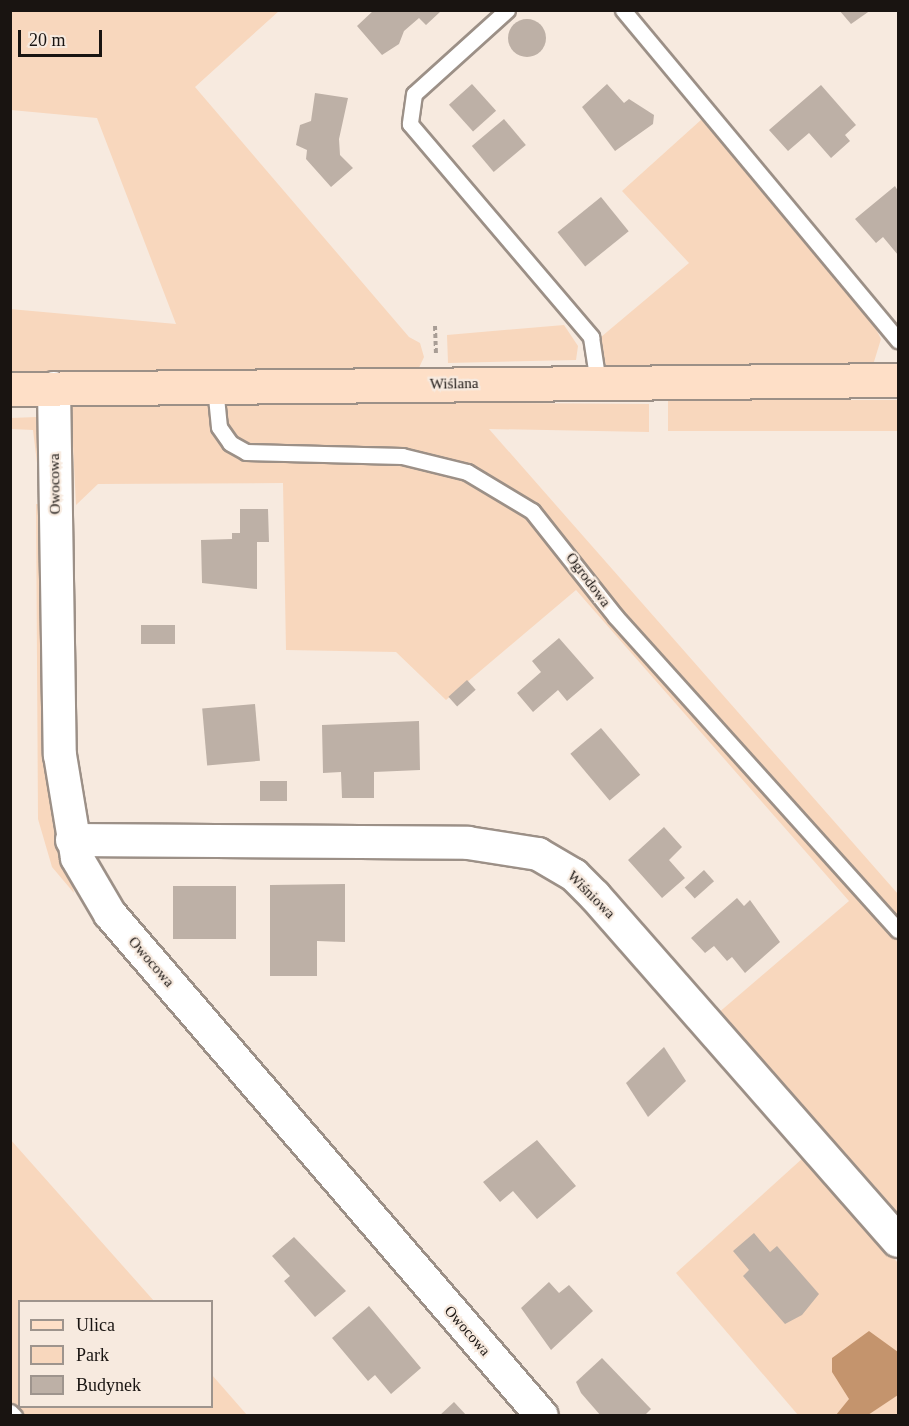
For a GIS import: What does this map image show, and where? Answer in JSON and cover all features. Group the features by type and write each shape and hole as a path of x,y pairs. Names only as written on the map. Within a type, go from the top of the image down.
{"main road":[{"name":"Wiślana","path":"10,389 898,380"}],"street":[{"name":"Owocowa","path":"54,388 60,755 72,840 110,914 542,1416"},
{"name":"Wiśniowa","path":"72,840 468,843 538,854 574,875 595,896 898,1241"}],"lane":[{"path":"507,10 414,94 410,124 591,337 598,383"},
{"path":"623,10 898,340"},
{"name":"Ogrodowa","path":"215,387 219,427 230,443 246,452 413,458 467,472 532,511 616,617 898,930"},
{"path":"10,1412 14,1416"}],"green space":[{"path":"11,11 279,11 195,87 409,337 420,343 424,357 418,370 11,376 10,309 176,324 97,118 11,110"},
{"path":"702,119 875,327 881,339 873,365 606,367 601,337 689,263 622,191"},
{"path":"564,325 578,346 576,360 448,363 447,335"},
{"path":"668,400 898,400 898,431 668,431"},
{"path":"375,402 649,404 649,432 489,429 898,894 898,1225 717,1014 849,901 576,590 446,700 396,652 286,650 283,483 98,484 76,505 71,406"},
{"path":"37,417 45,451 37,463 33,430 11,429 10,418"},
{"path":"36,504 47,505 61,840 74,893 52,867 38,819"},
{"path":"10,1139 153,1300 18,1300 18,1408 213,1408 213,1376 247,1415 22,1415 11,1403"},
{"path":"804,1157 898,1263 898,1415 798,1415 676,1273"}],"shaded area":[{"path":"869,1331 898,1352 898,1395 868,1415 836,1415 849,1399 832,1372 832,1358"}],"building":[{"path":"374,10 438,10 440,12 426,25 419,18 404,31 399,44 382,55 357,26"},
{"path":"839,10 871,10 851,24"},
{"path":"527,19 540,25 546,38 540,51 527,57 514,51 508,38 514,25"},
{"path":"472,84 496,111 473,131 449,105"},
{"path":"607,84 624,103 629,99 654,115 653,124 615,151 582,107"},
{"path":"821,85 856,125 845,135 850,141 831,158 809,133 788,151 769,130"},
{"path":"315,93 348,98 339,139 340,155 353,168 331,187 306,159 307,150 296,145 300,125 311,121"},
{"path":"504,119 526,145 494,172 472,146"},
{"path":"895,186 898,191 898,255 883,237 876,243 855,219"},
{"path":"601,197 629,231 585,266 557,232"},
{"path":"240,509 268,509 269,542 257,542 257,589 202,583 201,540 232,539 232,533 240,533"},
{"path":"141,625 175,625 175,644 141,644"},
{"path":"559,638 594,678 567,701 558,690 533,712 517,693 541,672 532,661"},
{"path":"467,680 476,690 457,706 448,697"},
{"path":"255,704 260,761 207,765 202,709"},
{"path":"419,721 420,770 374,772 374,798 342,798 341,772 323,773 322,725"},
{"path":"601,728 640,775 610,800 570,754"},
{"path":"260,781 287,781 287,801 260,801"},
{"path":"664,827 682,847 669,860 685,878 662,898 628,860"},
{"path":"704,870 714,881 695,899 685,887"},
{"path":"345,884 345,942 317,941 317,976 270,976 270,885"},
{"path":"173,886 236,886 236,939 173,939"},
{"path":"737,898 744,906 750,900 780,942 745,973 732,957 727,961 714,946 705,953 691,938"},
{"path":"664,1047 686,1081 648,1117 626,1083"},
{"path":"537,1140 576,1186 537,1219 513,1191 500,1202 483,1182"},
{"path":"754,1233 770,1252 777,1246 819,1294 802,1315 785,1324 743,1276 749,1270 733,1251"},
{"path":"294,1237 346,1291 315,1317 284,1281 290,1276 272,1256"},
{"path":"549,1282 559,1293 569,1285 593,1311 551,1350 521,1308"},
{"path":"369,1306 421,1368 391,1394 375,1375 368,1381 332,1338"},
{"path":"602,1358 651,1409 644,1416 601,1416 581,1393 576,1382"},
{"path":"454,1402 467,1416 439,1416"}]}
